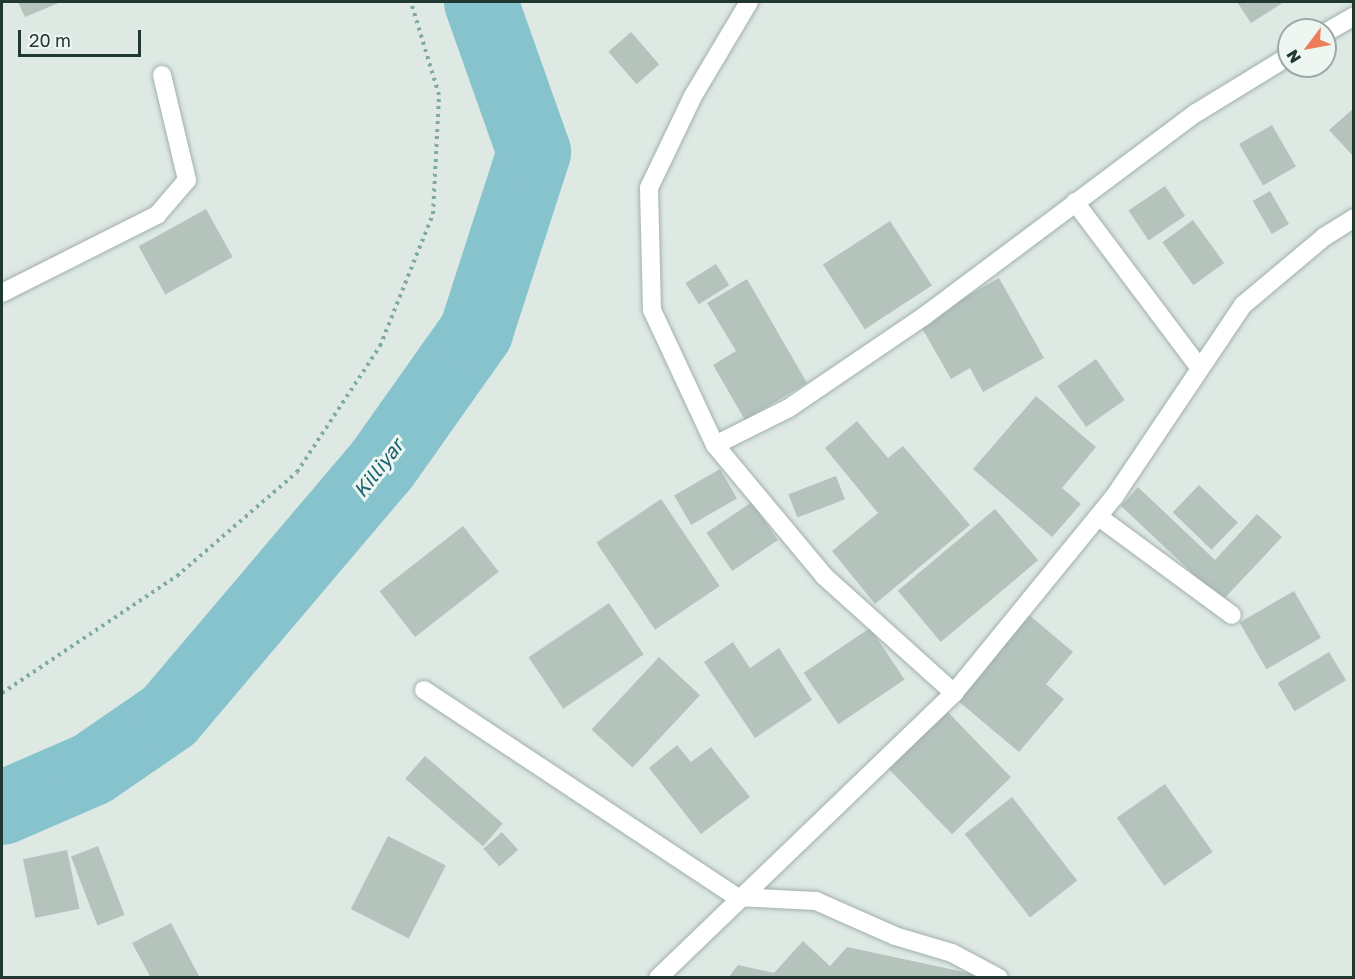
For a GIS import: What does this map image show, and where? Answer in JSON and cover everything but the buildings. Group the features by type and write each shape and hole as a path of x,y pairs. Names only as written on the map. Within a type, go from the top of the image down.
{"street":[{"path":"749,2 693,96 649,188 652,310 715,445 825,576 954,693"},
{"path":"1337,26 1353,16"},
{"path":"715,445 789,408 922,317 1196,113 1277,63"},
{"path":"2,293 158,215 187,180 162,75"},
{"path":"1075,202 1199,367"},
{"path":"658,978 737,897 954,693 1099,517 1243,305 1324,237 1353,218"},
{"path":"1099,517 1232,615"},
{"path":"424,690 737,897 816,901 895,936 952,954 999,978"}],"path":[{"path":"2,693 177,576 297,472 380,346 433,214 439,94 411,2"}],"waterway":[{"name":"Killiyar","path":"2,808 92,769 169,716 382,465 476,332 534,152 481,2"}]}
